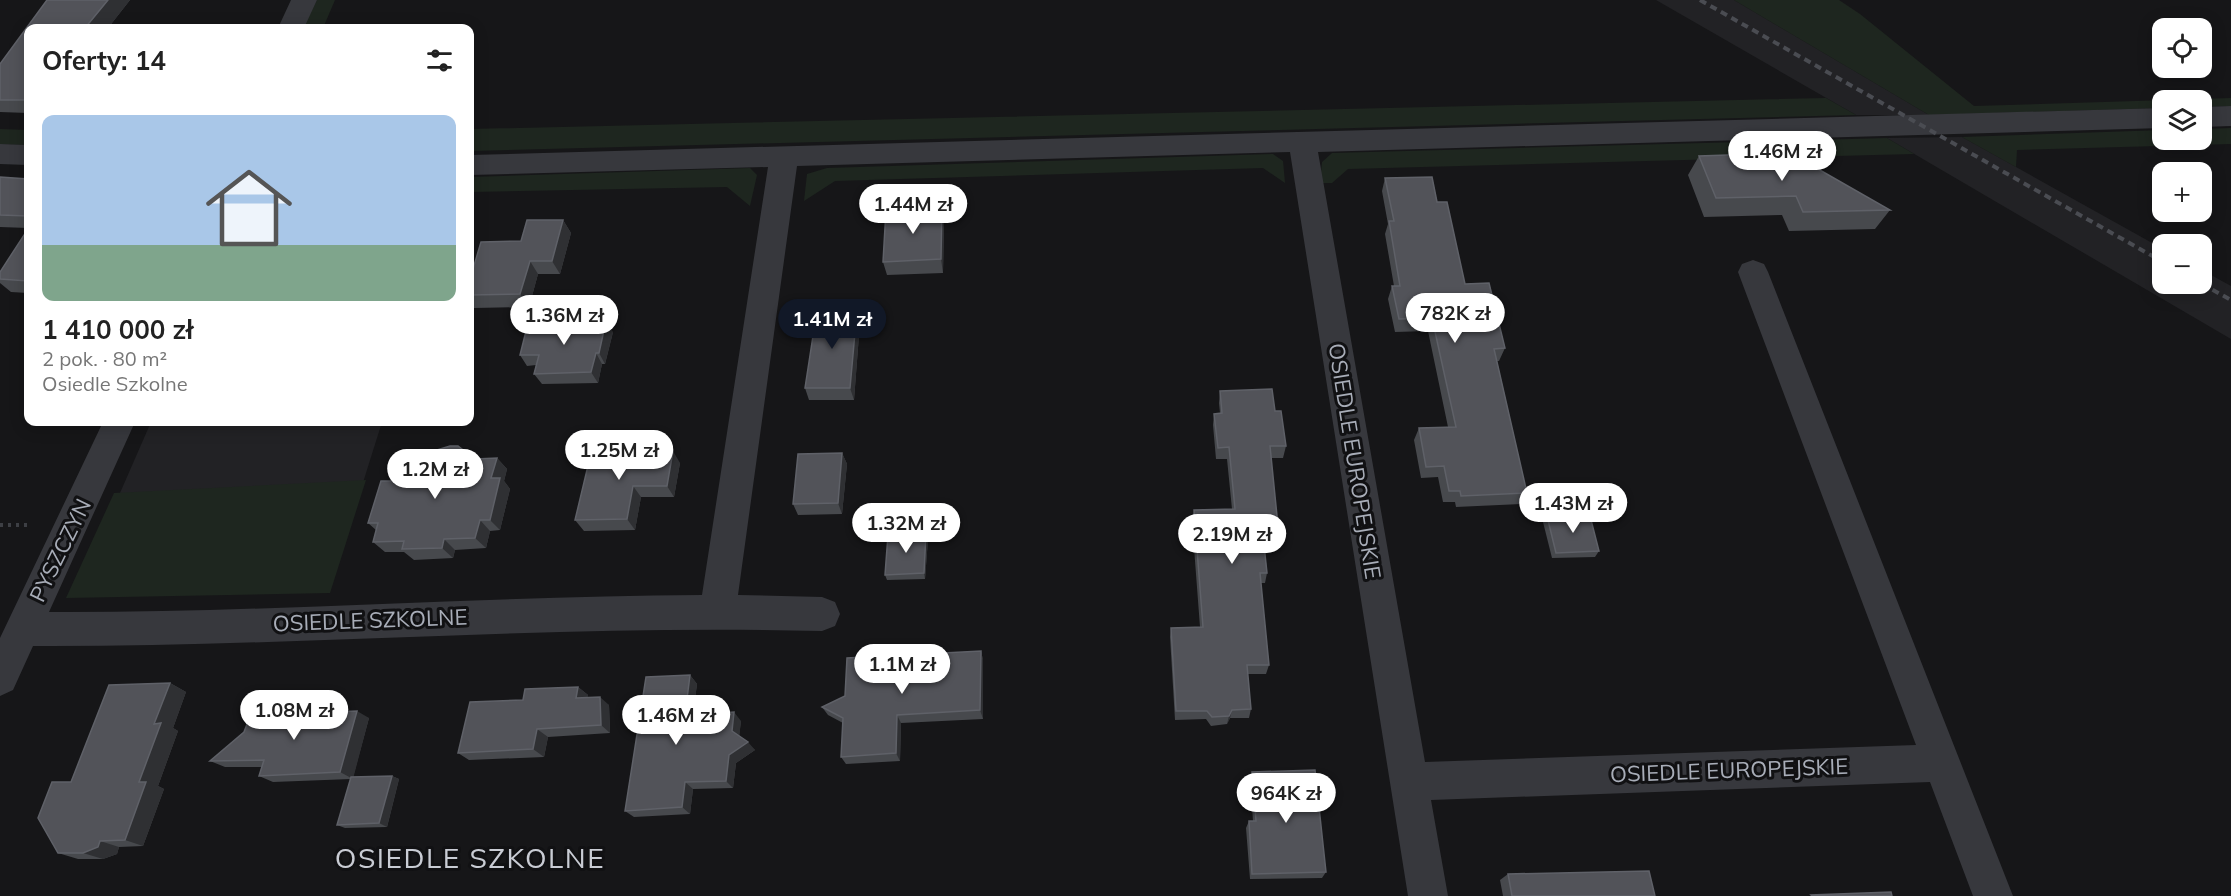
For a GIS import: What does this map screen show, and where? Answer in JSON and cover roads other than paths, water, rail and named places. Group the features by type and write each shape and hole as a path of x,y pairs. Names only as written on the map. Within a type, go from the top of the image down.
{"street":[{"path":"293,24 304,0"},
{"path":"2212,117 2231,116"},
{"path":"474,165 2152,118"},
{"name":"OSIEDLE EUROPEJSKIE","path":"1302,141 1428,896"},
{"path":"0,154 24,155"},
{"path":"718,610 784,156"},
{"path":"1753,272 1992,896"},
{"name":"PYSZCZYN","path":"0,678 116,426"},
{"name":"OSIEDLE SZKOLNE","path":"22,629 172,627 718,610 822,614"},
{"name":"OSIEDLE EUROPEJSKIE","path":"1409,782 1942,763"}],"railway":[{"path":"1700,0 2152,256"},
{"path":"2212,290 2231,300"}],"district":[{"name":"OSIEDLE SZKOLNE","path":"470,858"}]}
